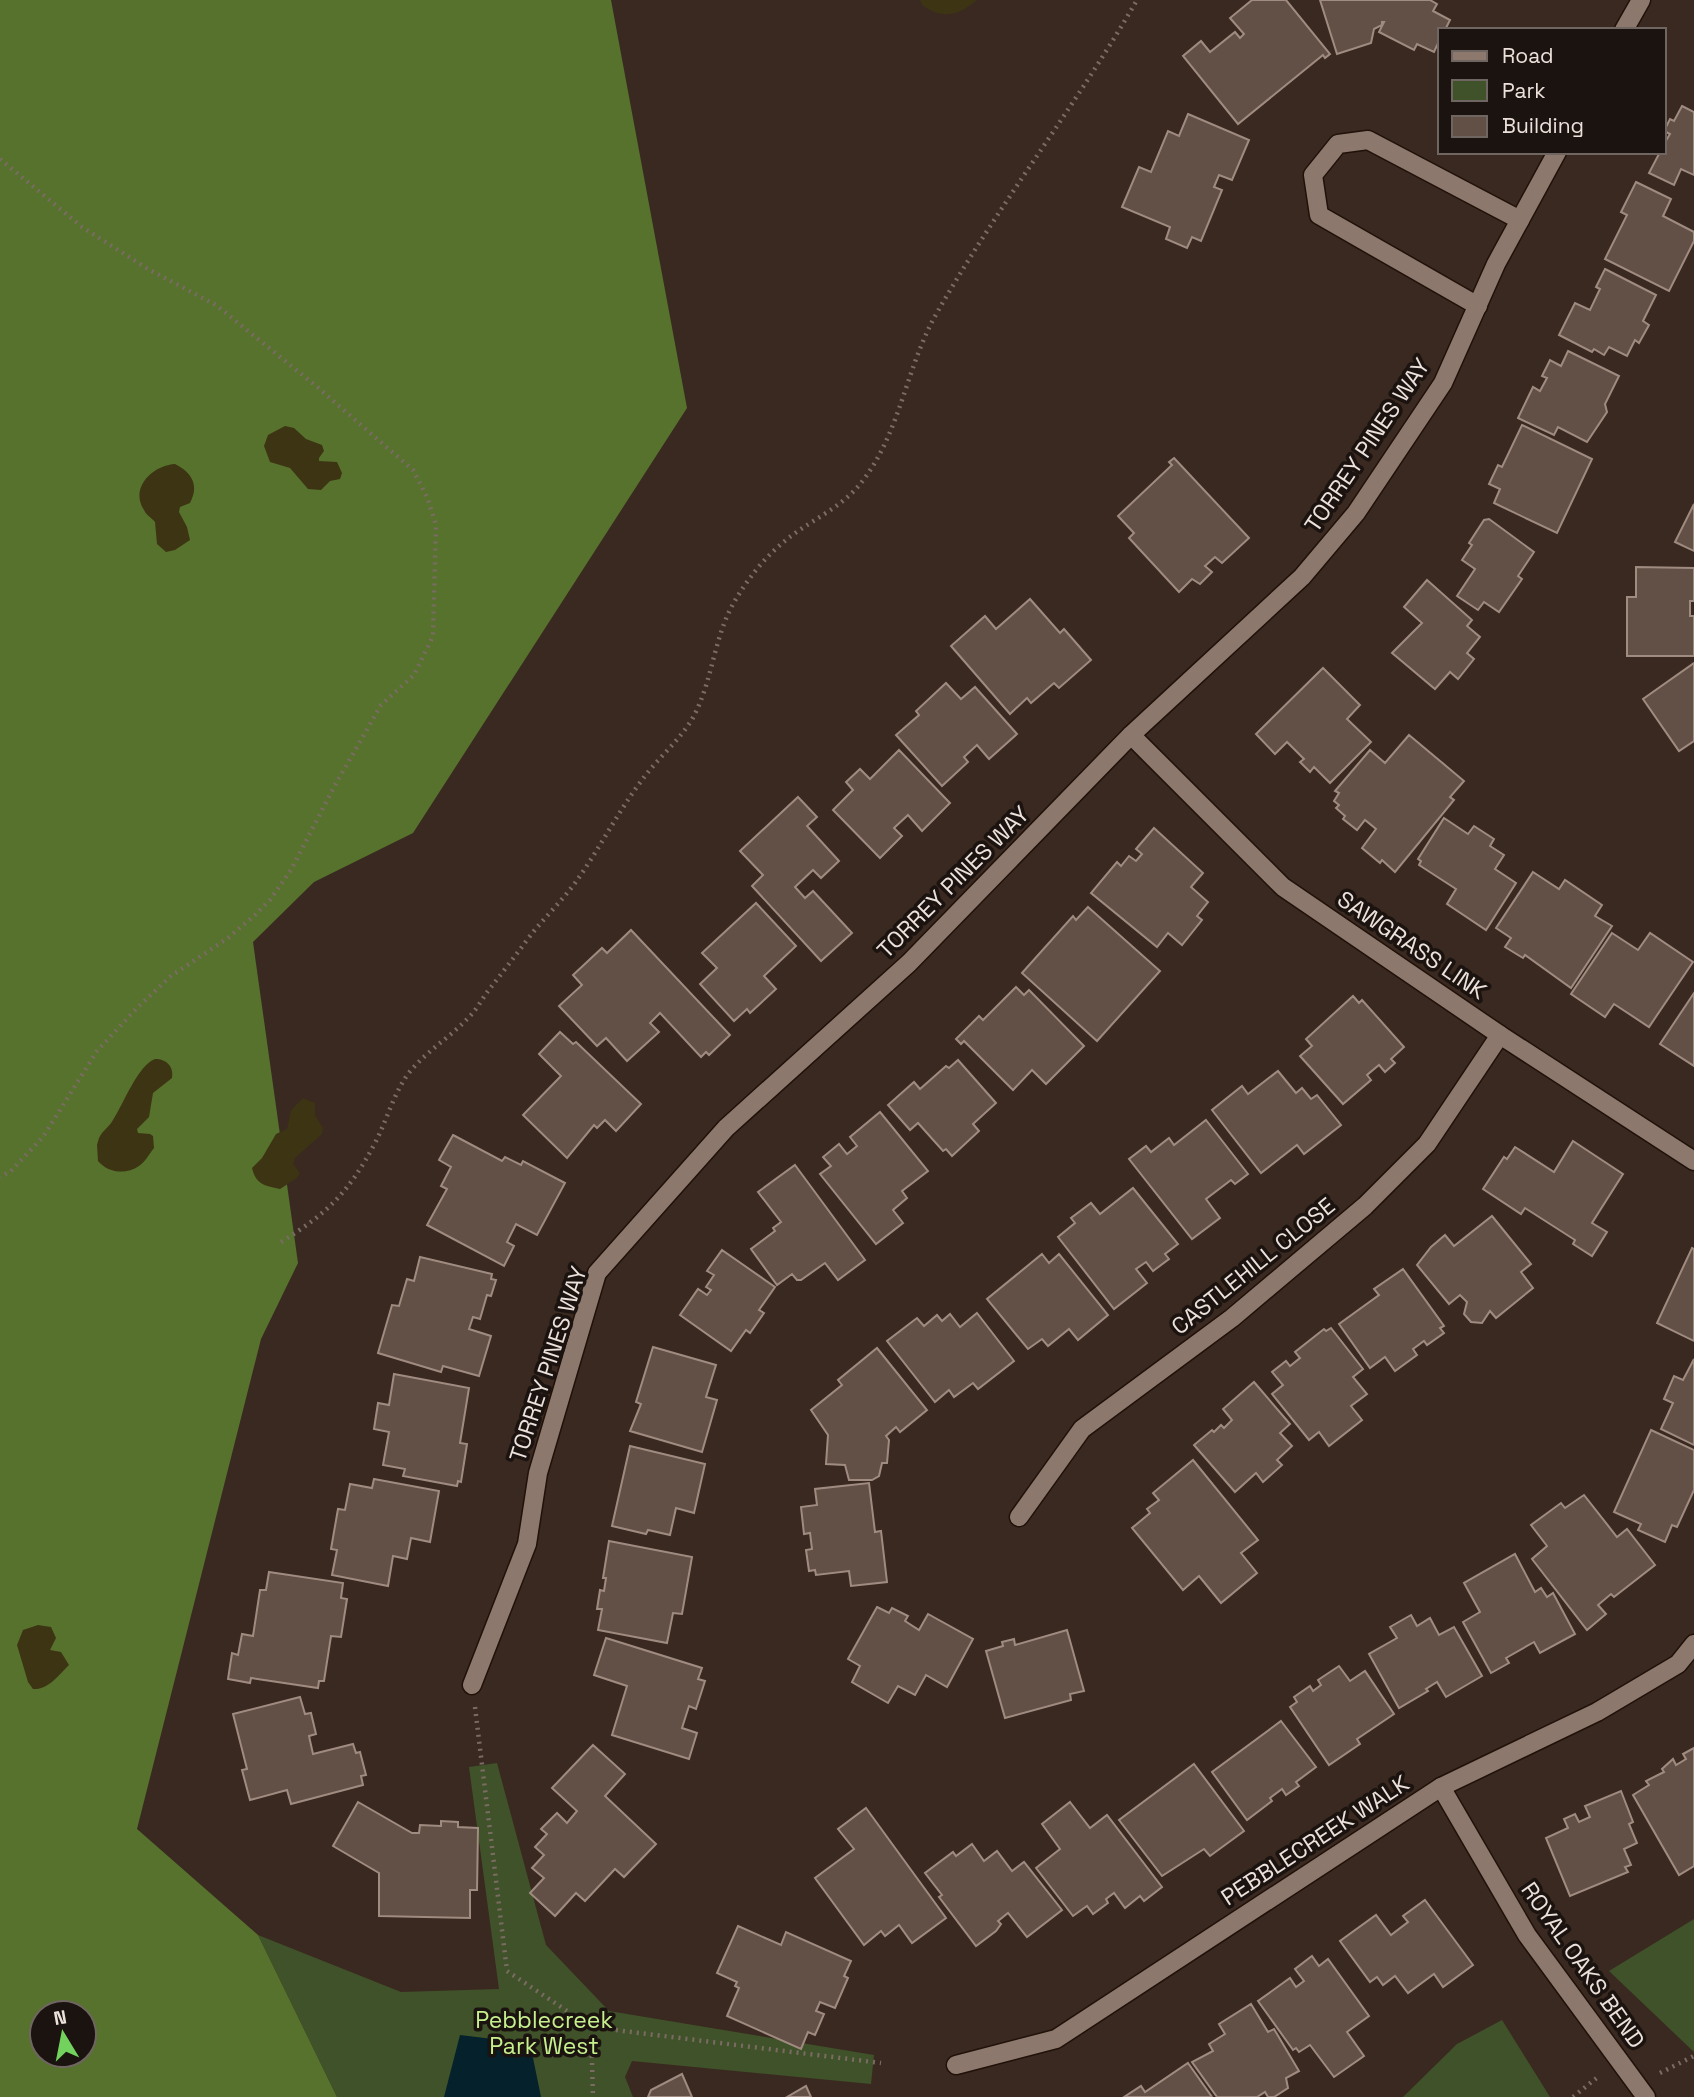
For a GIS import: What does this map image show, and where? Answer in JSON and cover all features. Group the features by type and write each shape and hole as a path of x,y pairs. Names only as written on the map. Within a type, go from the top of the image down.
{"street":[{"path":"1625,28 1641,0"},
{"path":"1478,306 1319,215 1313,175 1338,144 1368,141 1520,220"},
{"name":"TORREY PINES WAY","path":"472,1685 527,1544 538,1473 597,1273 726,1128 909,963 1131,735 1302,577 1356,513 1443,383 1496,264 1556,154"},
{"name":"SAWGRASS LINK","path":"1131,735 1283,887 1500,1035 1694,1161"},
{"name":"CASTLEHILL CLOSE","path":"1019,1517 1082,1429 1232,1318 1365,1206 1427,1144 1500,1035"},
{"name":"PEBBLECREEK WALK","path":"956,2065 1056,2039 1441,1787 1597,1712 1678,1664 1694,1644"},
{"name":"ROYAL OAKS BEND","path":"1441,1787 1527,1935 1642,2091"}],"path":[{"path":"281,1241 325,1213 338,1200 374,1143 396,1094 409,1073 428,1052 471,1015 533,932 573,885 644,777 683,733 693,717 721,632 745,585 763,562 786,540 842,503 862,484 891,434 914,363 934,320 1021,178 1100,61 1137,0"},
{"path":"0,159 82,227 148,269 216,305 316,386 413,470 436,526 433,636 414,675 381,705 291,870 270,900 255,915 228,939 171,976 137,1008 97,1051 43,1137 10,1171 0,1177"},
{"path":"472,1685 506,1971 591,2027 881,2063"},
{"path":"591,2027 593,2097"},
{"path":"1642,2091 1694,2056"},
{"path":"1573,2097 1619,2061"}],"green space":[{"path":"0,0 611,0 687,408 413,833 314,882 253,942 298,1263 261,1339 137,1829 258,1935 337,2097 0,2097"},
{"name":"Pebblecreek Park West","path":"497,1763 546,1945 609,2011 874,2055 871,2084 632,2061 625,2077 633,2097 337,2097 258,1935 401,1992 499,1989 469,1767"},
{"path":"1694,1919 1694,2052 1609,1971"},
{"path":"1502,2020 1550,2097 1403,2097 1457,2044"}],"sand":[{"path":"920,0 977,0 957,13 944,14 930,10 922,5"},
{"path":"285,426 294,428 306,439 322,445 324,451 319,461 337,462 342,473 340,479 330,481 321,490 308,489 290,468 270,462 264,446 268,435"},
{"path":"175,464 193,480 193,497 190,503 180,507 179,512 190,540 175,550 166,552 157,544 155,522 145,512 140,493 152,473 159,468"},
{"path":"155,1059 166,1062 171,1067 172,1078 153,1093 149,1117 137,1129 138,1133 153,1136 154,1148 144,1162 134,1169 123,1172 107,1168 98,1161 99,1138 113,1120 137,1076"},
{"path":"303,1098 315,1103 315,1115 323,1128 322,1134 295,1158 293,1164 300,1173 297,1178 280,1189 266,1186 256,1178 252,1168 262,1158 276,1134 287,1129 291,1110"},
{"path":"38,1625 51,1627 56,1638 50,1650 61,1652 69,1665 48,1684 33,1689 28,1682 17,1645 23,1630"}],"water":[{"path":"460,2035 493,2039 532,2053 541,2097 444,2097"}],"building":[{"path":"1252,0 1286,0 1330,54 1325,58 1323,55 1238,124 1183,56 1201,41 1210,52 1235,32 1240,38 1244,34 1230,18"},
{"path":"1320,0 1430,0 1437,4 1433,11 1450,20 1446,28 1438,28 1438,43 1434,52 1417,44 1414,50 1379,32 1384,22 1382,22 1382,25 1374,29 1371,43 1337,54"},
{"path":"1682,106 1694,112 1694,175 1681,169 1674,185 1649,173 1659,154 1666,154 1666,141 1670,134 1666,132 1666,127 1670,119 1674,121"},
{"path":"1188,114 1249,140 1232,180 1219,175 1214,187 1222,190 1201,241 1192,237 1187,248 1166,239 1170,227 1122,207 1139,167 1151,172 1168,131 1179,136"},
{"path":"1636,182 1671,199 1663,216 1694,232 1694,241 1669,291 1605,259 1627,215 1621,212"},
{"path":"1605,269 1656,295 1643,321 1649,325 1639,343 1635,340 1627,356 1609,347 1604,355 1594,349 1592,352 1559,335 1575,303 1590,310 1600,289 1596,287"},
{"path":"1568,351 1619,376 1605,404 1607,412 1587,442 1558,427 1554,435 1518,418 1533,387 1540,391 1547,378 1542,376 1550,360 1561,366"},
{"path":"1522,425 1592,459 1557,533 1494,503 1500,489 1489,484 1498,465 1502,467"},
{"path":"1174,458 1249,538 1222,563 1215,557 1205,566 1212,572 1200,584 1192,579 1179,592 1129,538 1134,533 1118,516 1172,465 1169,462"},
{"path":"1694,504 1694,551 1675,542"},
{"path":"1489,519 1534,552 1518,576 1522,579 1499,612 1484,602 1478,610 1457,596 1475,569 1462,560 1472,545 1469,543 1484,520"},
{"path":"1636,567 1694,568 1694,601 1690,601 1690,616 1694,616 1694,656 1627,656 1627,597 1636,597"},
{"path":"1427,580 1472,620 1467,626 1480,637 1467,653 1474,659 1458,679 1450,672 1435,689 1392,653 1422,623 1404,607"},
{"path":"1030,599 1060,633 1064,629 1091,660 1059,688 1054,683 1031,703 1027,698 1010,714 951,646 985,616 996,629"},
{"path":"1694,663 1694,741 1679,751 1643,699"},
{"path":"1323,668 1360,705 1347,719 1371,742 1330,783 1314,767 1310,772 1300,762 1304,759 1287,742 1275,754 1256,734"},
{"path":"946,683 961,699 975,687 1017,734 989,759 977,745 964,757 968,762 942,786 896,735 919,715 916,711"},
{"path":"1409,735 1464,781 1450,797 1454,800 1395,872 1362,848 1376,829 1365,820 1357,830 1343,819 1345,816 1336,808 1339,805 1334,801 1339,793 1335,791 1370,750 1385,763"},
{"path":"899,750 950,803 922,831 908,815 894,828 902,836 880,858 833,810 853,790 846,782 860,769 870,779"},
{"path":"798,797 817,817 807,826 839,861 821,878 813,870 795,887 805,898 813,891 852,933 821,961 752,886 763,875 740,851"},
{"path":"1444,818 1468,834 1474,826 1494,839 1490,846 1504,855 1495,869 1516,883 1486,930 1447,904 1456,889 1419,865 1421,861 1418,859"},
{"path":"1154,828 1203,873 1191,887 1208,902 1197,916 1202,920 1182,945 1168,933 1157,947 1091,893 1117,862 1121,866 1129,856 1136,861 1142,854 1136,849"},
{"path":"1533,872 1559,889 1565,880 1602,905 1595,916 1612,926 1571,988 1525,955 1523,958 1505,947 1511,938 1496,928"},
{"path":"756,903 796,946 764,976 776,989 750,1013 747,1009 734,1021 700,984 717,968 702,953"},
{"path":"1088,907 1160,971 1097,1041 1022,973 1073,916 1076,920"},
{"path":"631,930 730,1035 709,1055 706,1052 701,1057 660,1013 650,1023 659,1032 627,1061 606,1038 597,1046 559,1006 582,985 573,975 602,948 607,953"},
{"path":"1612,933 1638,950 1650,933 1693,962 1649,1027 1614,1004 1605,1017 1571,994"},
{"path":"1016,987 1024,995 1029,990 1084,1046 1046,1084 1032,1070 1013,1090 964,1041 961,1044 956,1039 979,1016 983,1020"},
{"path":"1694,993 1694,1066 1660,1044"},
{"path":"1353,996 1359,1003 1362,1000 1404,1047 1391,1059 1395,1063 1385,1072 1379,1065 1367,1075 1371,1080 1343,1104 1300,1056 1312,1046 1306,1039"},
{"path":"560,1032 573,1044 576,1042 641,1104 616,1131 605,1120 597,1128 594,1125 567,1158 523,1115 561,1076 539,1054"},
{"path":"958,1060 996,1103 973,1124 979,1131 952,1156 946,1149 943,1151 918,1123 910,1130 888,1105 914,1082 920,1089 946,1066 949,1068"},
{"path":"1278,1071 1296,1093 1302,1088 1311,1099 1317,1095 1341,1125 1304,1154 1297,1145 1261,1173 1212,1110 1242,1086 1248,1094"},
{"path":"880,1112 928,1171 902,1191 907,1198 893,1210 903,1223 876,1244 820,1174 831,1166 823,1157 839,1144 847,1154 857,1146 850,1137"},
{"path":"1206,1120 1248,1174 1235,1184 1231,1180 1206,1199 1220,1218 1192,1239 1129,1159 1146,1146 1151,1152 1169,1138 1174,1145"},
{"path":"453,1135 502,1161 505,1157 521,1165 523,1161 565,1183 537,1235 516,1224 507,1242 514,1246 504,1266 427,1225 447,1189 441,1186 451,1167 439,1160"},
{"path":"1573,1141 1623,1174 1592,1223 1607,1232 1592,1256 1573,1244 1575,1240 1525,1208 1521,1214 1483,1189 1504,1157 1507,1159 1515,1147 1554,1172"},
{"path":"795,1165 865,1260 838,1280 825,1263 801,1280 797,1280 792,1274 777,1285 751,1249 775,1231 773,1228 781,1222 758,1192"},
{"path":"1133,1188 1178,1244 1165,1254 1169,1259 1153,1271 1146,1262 1136,1269 1147,1283 1114,1309 1058,1237 1075,1223 1071,1218 1091,1203 1100,1214"},
{"path":"1492,1216 1531,1264 1521,1272 1533,1288 1496,1318 1490,1311 1482,1323 1471,1322 1464,1314 1467,1302 1460,1295 1449,1304 1417,1265 1445,1235 1454,1246"},
{"path":"1692,1248 1694,1249 1694,1341 1657,1323"},
{"path":"722,1250 775,1287 759,1310 764,1313 750,1333 746,1330 731,1351 680,1315 698,1289 707,1295 711,1290 706,1287 714,1275 707,1271"},
{"path":"1042,1254 1049,1263 1059,1254 1108,1315 1078,1340 1069,1329 1048,1346 1042,1339 1028,1349 987,1299"},
{"path":"420,1257 492,1274 491,1279 496,1280 491,1296 487,1295 480,1319 473,1317 469,1329 491,1336 479,1376 443,1366 441,1372 378,1353 392,1305 399,1306 407,1279 414,1281"},
{"path":"1403,1269 1444,1326 1440,1328 1444,1333 1427,1345 1424,1341 1413,1349 1417,1355 1395,1371 1385,1357 1370,1368 1339,1324 1379,1295 1374,1289"},
{"path":"977,1313 1014,1361 978,1389 973,1383 954,1397 949,1390 935,1402 887,1341 917,1318 924,1326 937,1315 942,1321 950,1314 960,1327"},
{"path":"1331,1328 1363,1369 1353,1377 1367,1394 1351,1406 1362,1420 1329,1446 1319,1432 1309,1440 1272,1394 1283,1385 1272,1372 1286,1361 1290,1366 1300,1358 1295,1352 1324,1329 1326,1331"},
{"path":"653,1347 716,1365 706,1397 717,1400 702,1452 630,1431 641,1404 636,1402"},
{"path":"877,1348 927,1410 900,1432 896,1427 886,1436 889,1440 887,1463 882,1463 879,1476 872,1480 849,1480 845,1465 826,1464 828,1435 811,1410 842,1385 838,1380"},
{"path":"1694,1359 1694,1445 1661,1429 1673,1403 1664,1399 1674,1376 1683,1380"},
{"path":"394,1374 469,1388 460,1443 467,1444 461,1482 458,1481 457,1486 403,1476 405,1469 383,1465 389,1432 374,1429 378,1403 389,1405"},
{"path":"1254,1382 1290,1424 1280,1433 1292,1446 1277,1460 1282,1465 1263,1482 1256,1473 1235,1492 1194,1445 1212,1430 1214,1432 1221,1425 1224,1428 1232,1420 1223,1409"},
{"path":"1651,1430 1694,1450 1694,1490 1677,1527 1672,1525 1665,1542 1638,1530 1641,1524 1614,1512"},
{"path":"630,1446 705,1464 694,1513 676,1508 670,1535 648,1530 646,1534 612,1526"},
{"path":"1193,1460 1258,1540 1241,1553 1257,1573 1221,1603 1199,1576 1183,1590 1132,1528 1150,1513 1147,1509 1159,1500 1153,1493"},
{"path":"374,1479 439,1491 430,1542 411,1538 407,1559 393,1556 388,1586 332,1575 337,1550 331,1549 338,1509 345,1510 350,1484 372,1488"},
{"path":"869,1483 875,1532 881,1531 887,1582 851,1586 849,1571 816,1575 815,1570 809,1571 806,1550 812,1549 810,1533 804,1534 801,1507 817,1505 815,1489"},
{"path":"1584,1495 1617,1537 1627,1529 1655,1565 1614,1597 1611,1594 1598,1605 1606,1614 1587,1630 1532,1559 1547,1546 1531,1525 1561,1503 1565,1508"},
{"path":"609,1541 692,1557 682,1614 673,1613 667,1643 598,1630 602,1609 597,1609 600,1590 604,1591 606,1578 603,1578"},
{"path":"1515,1554 1535,1592 1541,1588 1547,1597 1553,1593 1575,1634 1540,1653 1534,1642 1506,1658 1509,1663 1491,1673 1463,1622 1480,1612 1464,1583"},
{"path":"269,1572 343,1583 341,1598 347,1599 341,1637 331,1636 324,1681 319,1681 318,1688 251,1678 250,1683 228,1679 232,1653 238,1655 242,1634 253,1636 260,1590 266,1590"},
{"path":"877,1607 889,1613 892,1608 908,1616 905,1621 919,1630 928,1614 973,1639 947,1687 926,1675 915,1695 898,1686 888,1703 852,1682 860,1666 848,1659"},
{"path":"1411,1615 1417,1626 1430,1618 1439,1635 1454,1627 1482,1676 1446,1697 1437,1682 1426,1689 1428,1691 1399,1708 1369,1654 1397,1638 1390,1627"},
{"path":"1067,1630 1084,1691 1070,1694 1071,1700 1005,1718 986,1651 1003,1646 1002,1642 1014,1639 1015,1645"},
{"path":"606,1638 702,1668 698,1679 705,1681 696,1709 689,1706 682,1728 697,1733 689,1759 612,1735 627,1686 594,1675"},
{"path":"1339,1666 1350,1681 1365,1671 1394,1714 1357,1739 1360,1744 1329,1765 1290,1707 1297,1702 1294,1697 1310,1686 1313,1691 1321,1685 1318,1680"},
{"path":"300,1697 305,1714 311,1713 316,1734 309,1736 313,1754 353,1744 356,1753 360,1752 366,1775 361,1776 363,1785 291,1804 287,1790 250,1800 242,1770 247,1769 233,1714"},
{"path":"1281,1721 1316,1767 1296,1782 1299,1786 1286,1795 1282,1789 1270,1798 1272,1801 1247,1820 1212,1772"},
{"path":"593,1745 625,1774 605,1796 656,1844 624,1877 615,1869 585,1901 576,1893 555,1916 530,1893 544,1878 532,1868 544,1855 535,1847 547,1834 541,1829 557,1813 567,1823 577,1811 552,1788"},
{"path":"1694,1748 1694,1866 1679,1875 1633,1795 1649,1785 1646,1781 1664,1772 1662,1769 1673,1759 1676,1765 1686,1759 1683,1754"},
{"path":"1194,1764 1244,1831 1210,1856 1204,1849 1162,1876 1119,1820"},
{"path":"1621,1791 1633,1822 1629,1824 1637,1843 1624,1849 1631,1865 1625,1867 1628,1872 1570,1896 1546,1838 1568,1828 1564,1819 1575,1814 1579,1822 1590,1817 1585,1806"},
{"path":"358,1802 412,1833 419,1833 420,1825 441,1826 441,1821 458,1822 458,1827 478,1828 477,1890 470,1890 470,1918 379,1916 379,1873 333,1846"},
{"path":"1070,1802 1090,1828 1107,1815 1162,1887 1144,1901 1140,1896 1125,1908 1114,1893 1106,1899 1108,1903 1093,1914 1087,1906 1073,1916 1036,1868 1060,1849 1042,1824"},
{"path":"866,1808 946,1918 912,1943 899,1925 885,1936 881,1931 864,1945 815,1878 854,1849 838,1829"},
{"path":"972,1844 984,1861 997,1851 1012,1871 1024,1862 1062,1910 1027,1937 1008,1913 998,1921 1001,1924 996,1931 976,1946 939,1897 942,1895 925,1873 953,1852 956,1856"},
{"path":"1425,1900 1473,1965 1443,1987 1434,1974 1408,1993 1395,1976 1383,1985 1377,1977 1370,1982 1340,1941 1376,1915 1391,1935 1408,1922 1403,1916"},
{"path":"738,1926 781,1945 786,1932 851,1961 844,1976 848,1978 835,2008 820,2002 816,2011 824,2014 815,2035 808,2032 801,2049 727,2016 739,1988 735,1986 737,1982 717,1973"},
{"path":"1312,1956 1319,1966 1328,1959 1369,2016 1347,2032 1364,2056 1334,2077 1310,2045 1299,2052 1296,2048 1293,2050 1258,2001 1290,1978 1296,1987 1304,1981 1295,1969"},
{"path":"1251,2004 1268,2032 1274,2029 1299,2071 1286,2078 1288,2088 1274,2097 1268,2097 1265,2092 1257,2097 1217,2097 1192,2062 1213,2051 1209,2044 1225,2034 1219,2024"},
{"path":"1188,2063 1212,2097 1124,2097 1141,2086 1145,2092"},
{"path":"682,2074 692,2097 648,2097 651,2090"},
{"path":"806,2086 811,2097 787,2097"}]}
